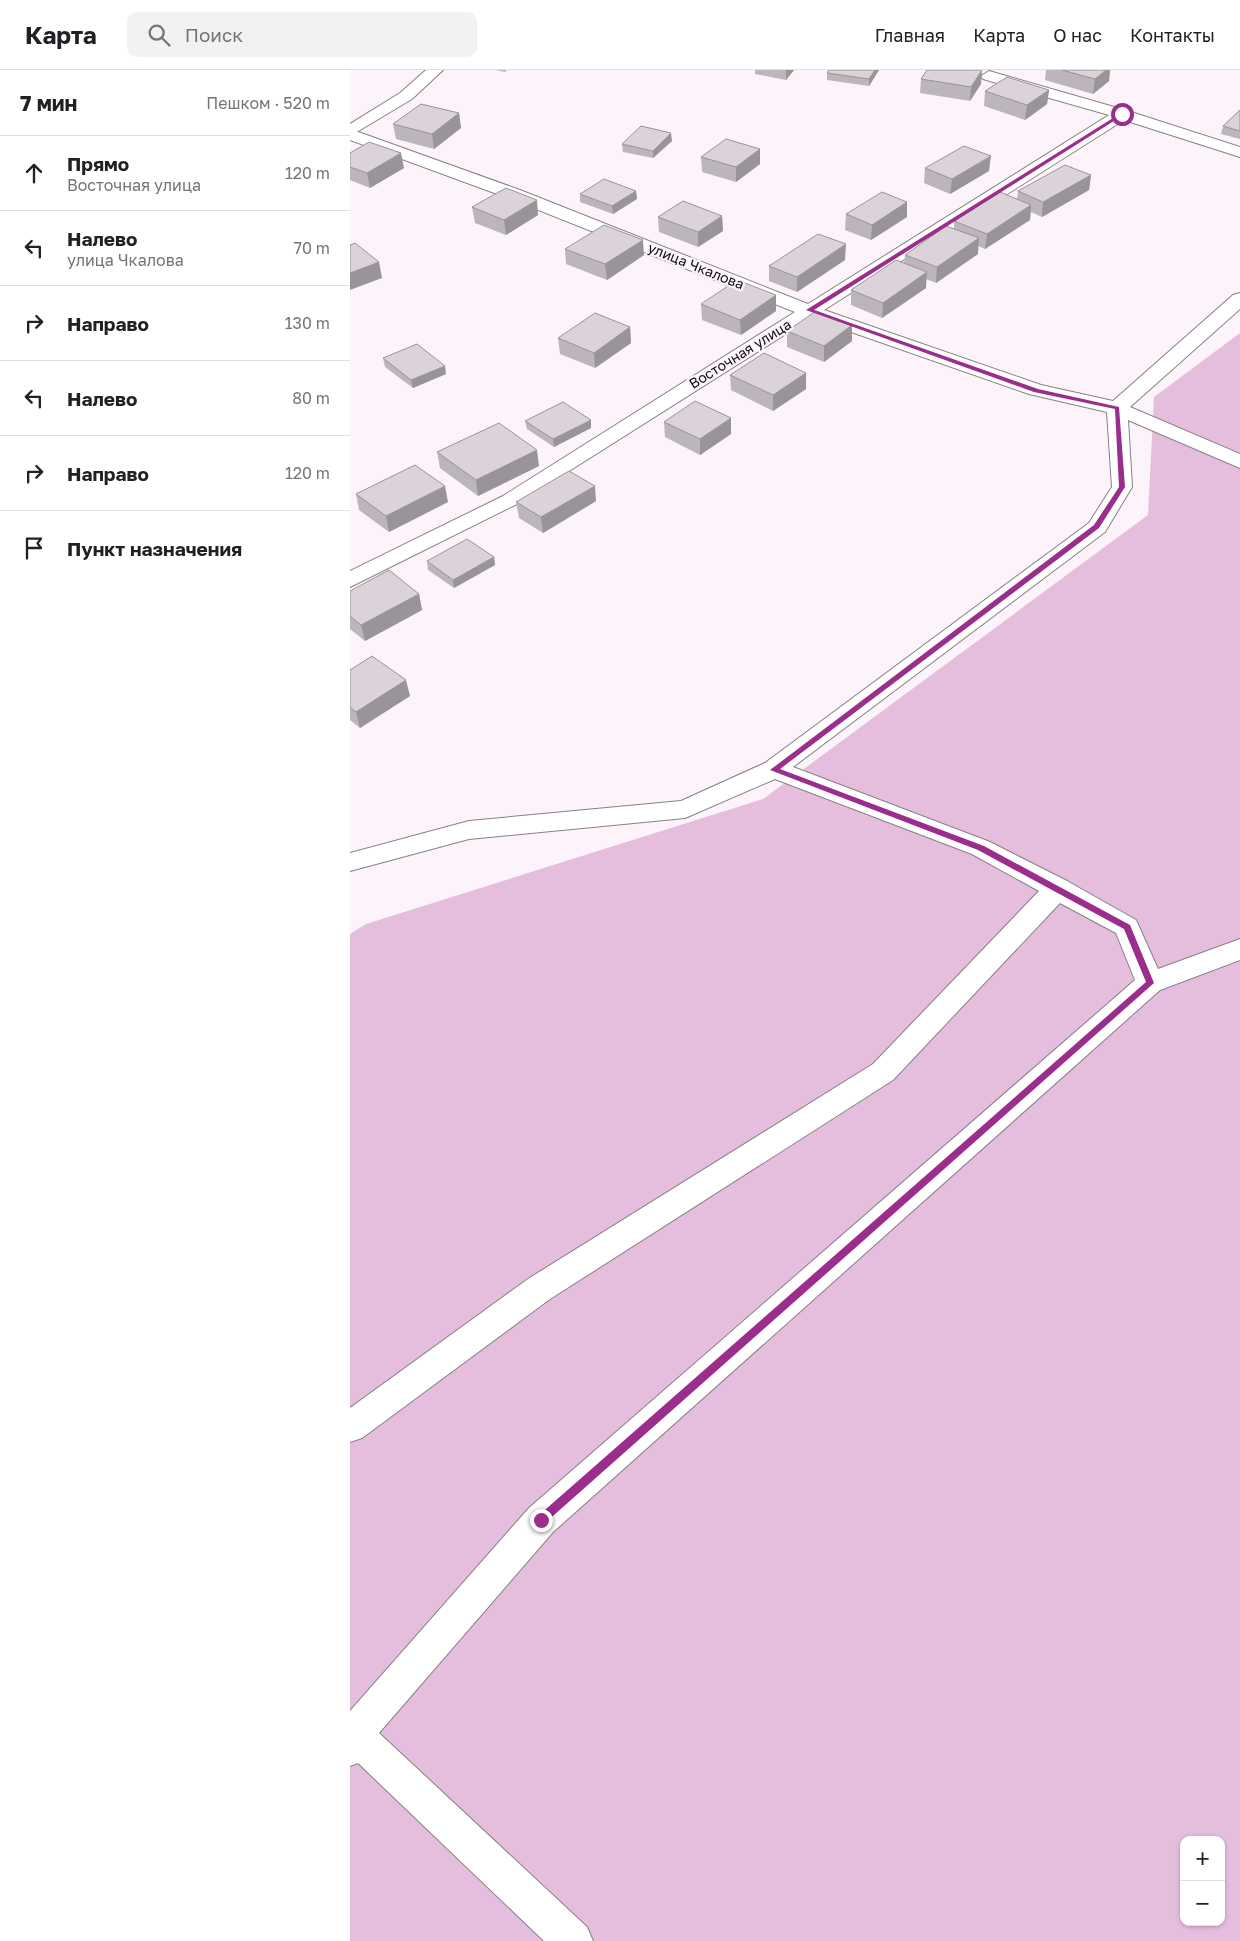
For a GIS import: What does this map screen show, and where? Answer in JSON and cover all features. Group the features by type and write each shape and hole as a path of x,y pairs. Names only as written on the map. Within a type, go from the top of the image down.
{"street":[{"name":"улица Чкалова","path":"350,133 406,96 435,70"},
{"path":"970,73 993,73 1240,152"},
{"name":"Восточная улица","path":"350,580 510,500 1122,114"},
{"name":"улица Чкалова","path":"350,133 514,194 809,310 1036,390 1117,408 1240,462"},
{"path":"350,862 469,830 685,808 774,770 1097,527 1122,487 1117,408 1240,299"},
{"path":"774,770 981,848 1127,927 1150,983"},
{"path":"350,1427 539,1289 883,1072 1058,888"},
{"path":"573,1941 351,1737 541,1520 1150,983 1240,949"}],"shaded area":[{"path":"1240,333 1240,1941 350,1941 350,934 366,924 763,799 1148,515 1154,397"}],"building":[{"path":"829,70 875,70 869,79 827,73"},
{"path":"927,70 982,70 971,87 921,79"},
{"path":"1062,70 1106,70 1095,79"},
{"path":"1007,77 1049,90 1027,105 985,91"},
{"path":"421,104 459,113 432,134 393,124"},
{"path":"1240,110 1240,131 1223,126"},
{"path":"641,126 671,133 653,151 622,144"},
{"path":"726,139 760,149 736,167 701,157"},
{"path":"369,142 401,153 367,173 350,167 350,153"},
{"path":"964,146 991,156 952,179 925,168"},
{"path":"1065,165 1091,175 1043,202 1018,191"},
{"path":"604,179 636,191 612,206 580,194"},
{"path":"506,188 537,200 504,220 472,207"},
{"path":"882,192 907,202 872,225 846,214"},
{"path":"1000,192 1031,205 987,234 954,221"},
{"path":"683,201 722,216 698,232 658,217"},
{"path":"604,225 643,240 605,264 565,249"},
{"path":"946,226 979,238 937,267 905,255"},
{"path":"818,234 846,244 797,277 769,266"},
{"path":"355,243 379,262 350,273 350,245"},
{"path":"896,260 927,272 883,303 851,290"},
{"path":"737,280 776,295 740,320 701,304"},
{"path":"816,311 852,325 824,346 787,331"},
{"path":"595,313 630,327 594,353 558,338"},
{"path":"417,344 445,366 411,380 383,358"},
{"path":"764,353 806,373 773,395 730,375"},
{"path":"695,401 731,418 700,439 664,422"},
{"path":"563,402 591,420 553,439 525,421"},
{"path":"499,423 537,450 476,480 437,452"},
{"path":"415,465 445,486 386,516 356,494"},
{"path":"569,471 595,486 541,517 516,502"},
{"path":"467,539 494,557 453,580 427,561"},
{"path":"389,570 419,594 361,625 350,616 350,591"},
{"path":"372,656 406,680 356,712 350,707 350,670"}],"route":[{"path":"541,1520 1150,983 1127,927 981,848 774,770 1097,527 1122,487 1117,408 1036,390 809,310 1122,114"}]}
